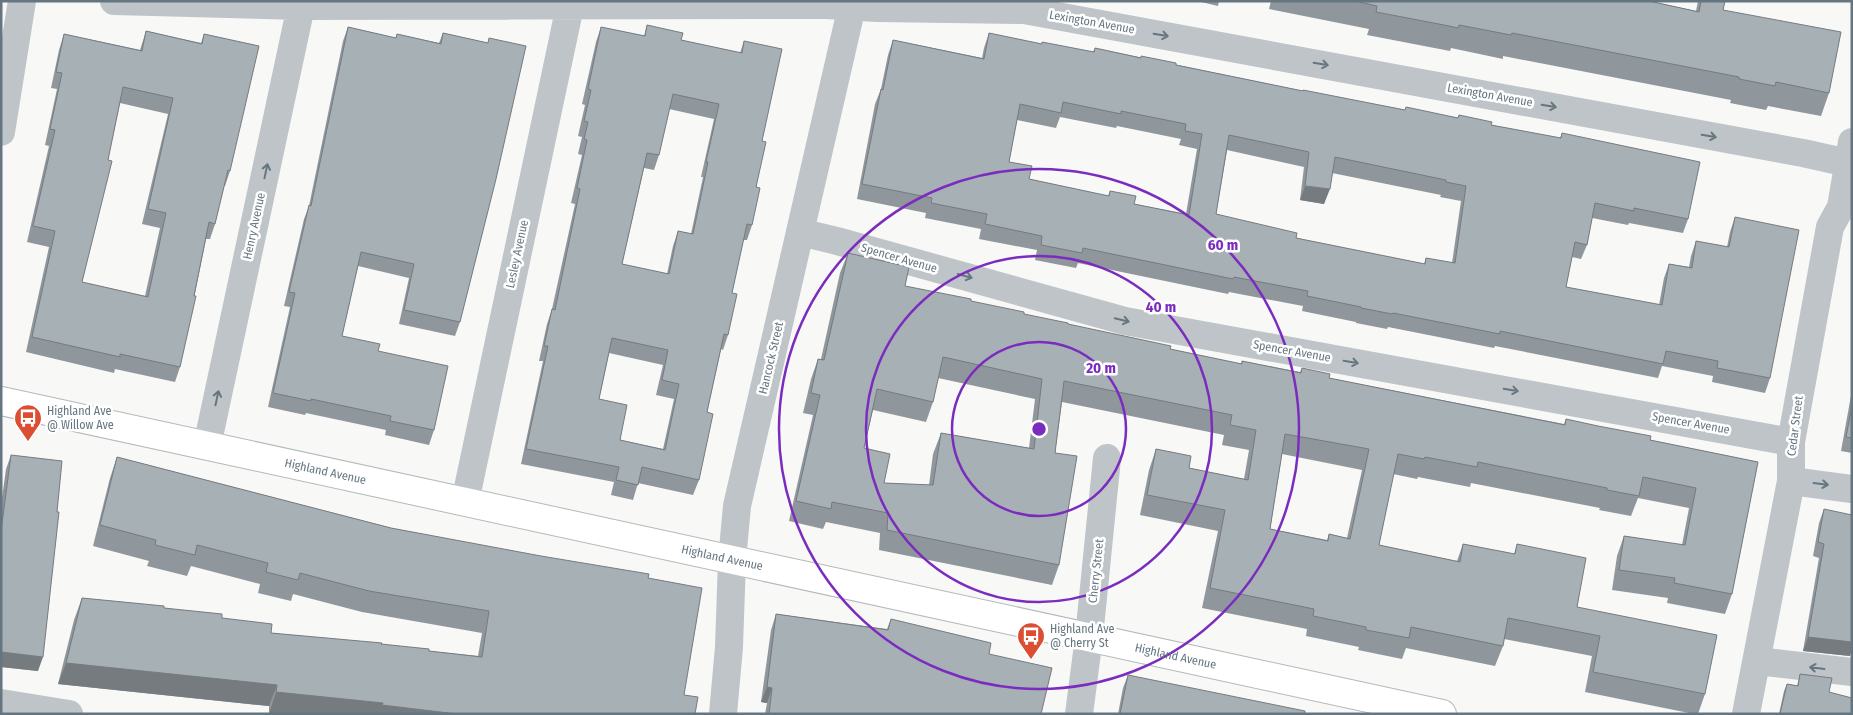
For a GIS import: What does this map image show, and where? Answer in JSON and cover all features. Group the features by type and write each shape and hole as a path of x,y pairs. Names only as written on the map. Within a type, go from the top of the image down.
{"main road":[{"name":"Highland Avenue","path":"1,401 1434,713"}],"street":[{"path":"2,124 22,1"},
{"name":"Lexington Avenue","path":"114,1 301,6 852,6 1024,10 1802,153 1850,152"},
{"name":"Henry Avenue","path":"207,446 301,6"},
{"name":"Lesley Avenue","path":"465,502 570,6"},
{"name":"Hancock Street","path":"723,714 729,648 732,560 737,506 852,6"},
{"name":"Cedar Street","path":"1746,714 1790,481 1791,442 1830,226 1846,208 1850,152"},
{"name":"Spencer Avenue","path":"800,232 1125,321 1791,442"},
{"name":"Cherry Street","path":"1079,714 1089,637 1107,458"},
{"path":"1790,481 1852,490"},
{"path":"1757,661 1852,672"},
{"path":"1,703 69,714"}],"building":[{"path":"1355,1 1649,1 1699,12 1701,1 1725,1 1723,10 1841,32 1829,93 1776,82 1775,86 1739,79 1739,77 1512,33 1511,35 1459,25 1458,28 1376,12 1377,6"},
{"path":"647,25 683,33 681,40 742,53 744,41 782,49 762,141 766,142 756,187 760,188 752,225 747,224 732,293 737,294 728,335 724,334 707,412 713,414 699,480 642,467 638,485 616,480 619,467 526,449 548,346 544,346 552,309 555,310 580,189 577,188 587,140 584,139 588,122 584,121 591,90 588,89 601,27 645,36","holes":["673,94 719,104 693,234 678,231 669,274 622,264 647,153 659,155","612,338 668,350 662,380 679,384 665,450 620,440 627,405 599,399"]},
{"path":"348,27 396,38 397,34 441,44 443,33 488,43 489,38 526,46 496,179 460,322 404,310 414,264 361,252 342,336 380,344 378,351 448,366 434,430 390,421 391,416 273,393 295,293 289,292 309,205 311,206"},
{"path":"146,31 202,44 204,34 259,46 230,171 228,170 215,224 209,222 194,296 196,296 180,367 120,354 120,357 32,337 55,231 33,226 55,130 50,129 62,73 56,72 64,34 142,51","holes":["123,87 173,98 148,209 166,213 148,297 82,282 112,161 108,160"]},
{"path":"989,33 1094,52 1095,48 1176,63 1176,65 1303,91 1405,110 1406,107 1458,118 1459,115 1492,122 1491,125 1561,138 1562,133 1700,162 1688,219 1634,208 1634,211 1595,203 1587,245 1575,242 1566,287 1662,305 1669,264 1692,268 1696,241 1729,247 1735,217 1799,230 1770,378 1717,368 1718,361 1666,351 1663,364 1500,331 1500,334 1361,308 1307,296 1308,291 1234,277 1233,279 1083,248 1082,253 1041,245 1042,236 985,224 987,214 931,203 932,198 862,184 893,40 984,59","holes":["1063,102 1121,114 1121,111 1186,124 1185,131 1202,134 1189,215 1134,204 1136,196 1110,191 1109,196 1029,179 1032,166 1009,162 1020,104 1061,113","1229,135 1309,152 1305,186 1330,189 1335,157 1446,180 1446,182 1466,186 1455,263 1426,258 1425,264 1296,238 1297,233 1216,214"]},
{"path":"848,253 909,267 905,286 971,299 971,301 1024,312 1024,314 1171,346 1170,349 1242,364 1242,361 1301,373 1302,368 1330,374 1329,378 1565,425 1566,419 1651,436 1650,440 1758,462 1732,594 1674,583 1675,578 1619,570 1624,536 1685,545 1696,488 1643,477 1639,496 1478,462 1477,467 1398,454 1379,545 1460,562 1463,544 1515,554 1517,544 1586,558 1577,607 1717,635 1705,694 1593,672 1600,636 1508,618 1503,646 1411,627 1409,638 1366,630 1366,627 1313,616 1314,609 1210,588 1225,510 1147,495 1156,449 1191,456 1189,468 1248,480 1256,430 1230,425 1232,415 1064,381 1055,453 1077,456 1059,565 887,530 888,513 832,502 831,509 796,501 820,395 811,393 818,359 824,360","holes":["943,357 1042,379 1034,449 941,433 933,485 884,483 890,454 864,448 877,389 933,402","1285,434 1369,449 1350,539 1329,534 1328,541 1270,529"]},
{"path":"1852,406 1852,438 1846,437"},
{"path":"11,455 62,461 57,512 59,512 43,657 1,652 1,531"},
{"path":"117,457 391,528 649,574 648,578 702,588 684,695 698,697 695,714 457,714 382,705 383,703 276,692 277,685 66,663 82,598 222,614 222,618 272,624 271,633 382,643 482,657 489,611 369,591 300,573 298,580 266,572 268,563 197,545 195,555 155,545 156,540 100,525"},
{"path":"1824,509 1852,515 1852,642 1808,637 1824,544 1818,542"},
{"path":"776,614 888,630 891,619 991,643 989,654 1052,668 1041,714 769,714 772,688 767,687"},
{"path":"1800,674 1832,678 1829,692 1852,698 1852,714 1780,714 1787,684 1798,686"},
{"path":"1128,675 1305,711 1305,714 1120,714"}],"place":[{"name":"Highland Ave @ Willow Ave","path":"28,442"},
{"name":"Highland Ave @ Cherry St","path":"1031,660"}]}
